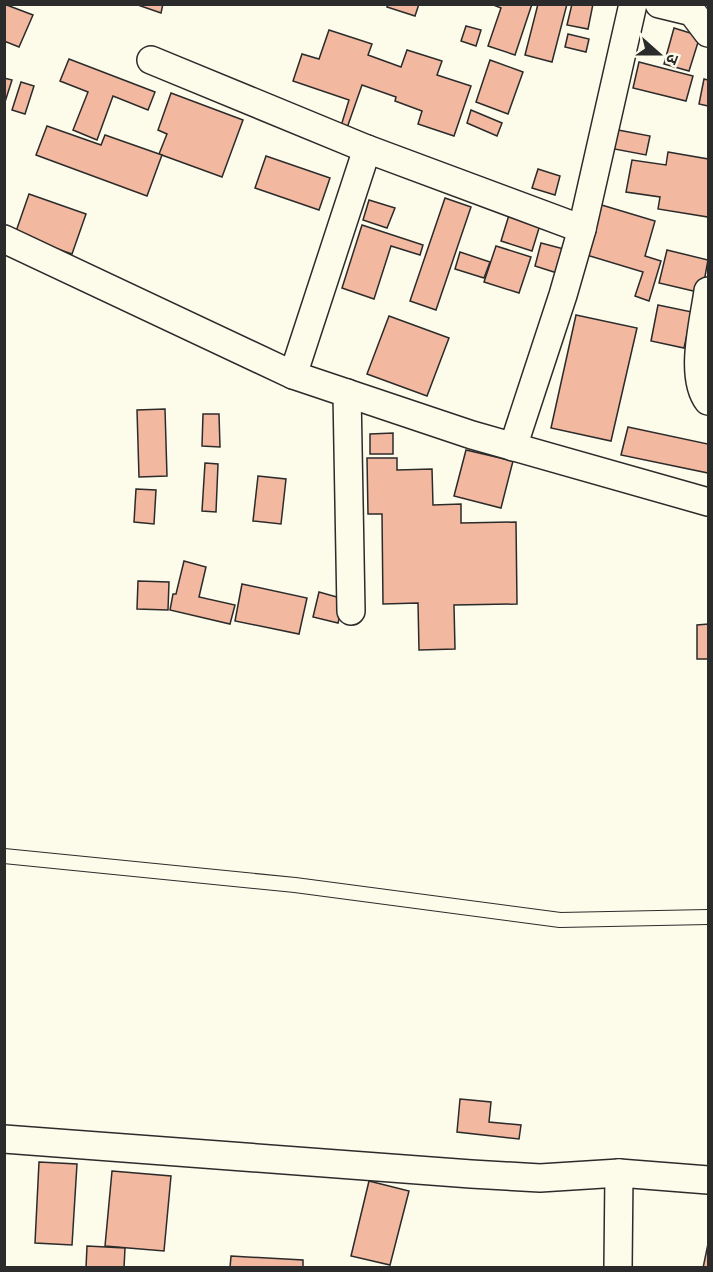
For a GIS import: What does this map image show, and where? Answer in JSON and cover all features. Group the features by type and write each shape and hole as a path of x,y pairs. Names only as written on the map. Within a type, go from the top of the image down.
{"street":[{"path":"513,447 563,295 582,229 633,4"},
{"path":"659,4 692,12 708,33"},
{"path":"151,60 367,149 582,229"},
{"path":"293,375 367,149"},
{"path":"4,239 293,375 513,447 708,502"},
{"path":"708,291 699,361 699,381 708,401"},
{"path":"347,393 351,611"},
{"path":"4,1139 540,1178 619,1173 708,1180"},
{"path":"618,1268 619,1173"}],"lane":[{"path":"4,856 306,886 560,920 708,917"}],"building":[{"path":"4,4 33,15 19,47 4,41"},
{"path":"135,4 163,4 161,13"},
{"path":"388,4 419,4 415,16 387,7"},
{"path":"491,4 532,4 515,55 488,46 501,8"},
{"path":"538,4 567,4 552,62 525,55"},
{"path":"572,4 593,4 588,29 567,25"},
{"path":"466,26 481,30 476,46 461,41"},
{"path":"674,28 700,36 689,71 664,64"},
{"path":"329,30 372,44 368,55 401,67 407,50 442,61 437,75 471,86 454,136 418,124 422,111 395,101 396,97 362,85 347,128 341,126 349,100 293,81 302,54 319,59"},
{"path":"568,34 589,39 586,52 565,47"},
{"path":"69,59 155,92 148,110 113,96 97,140 73,130 88,92 60,81"},
{"path":"490,60 523,72 508,114 476,102"},
{"path":"639,62 693,76 686,101 633,88"},
{"path":"4,78 12,80 4,105"},
{"path":"704,79 708,80 708,106 699,104"},
{"path":"21,82 34,86 25,114 12,110"},
{"path":"171,93 243,120 222,177 159,154 167,134 158,130"},
{"path":"471,110 502,123 497,136 467,123"},
{"path":"47,126 101,145 105,135 162,155 147,196 36,155"},
{"path":"613,129 650,136 646,155 609,148"},
{"path":"668,152 708,159 708,217 658,209 660,197 626,192 632,160 666,165"},
{"path":"266,156 330,178 319,210 255,188"},
{"path":"538,169 560,176 555,195 532,188"},
{"path":"29,194 86,214 72,254 40,243 13,240"},
{"path":"445,198 471,207 436,310 410,301"},
{"path":"369,200 395,208 387,228 363,220"},
{"path":"595,203 655,221 645,256 661,261 649,301 635,296 643,272 580,253"},
{"path":"509,215 540,225 532,251 501,241"},
{"path":"362,225 423,245 420,255 391,246 374,299 342,288"},
{"path":"541,243 564,249 557,273 535,266"},
{"path":"496,246 531,257 519,293 484,282"},
{"path":"667,250 708,260 702,293 659,283"},
{"path":"460,252 490,262 484,278 455,269"},
{"path":"658,305 692,312 684,348 651,341"},
{"path":"576,315 637,328 611,441 551,428"},
{"path":"389,316 449,338 427,396 367,374"},
{"path":"165,409 167,476 139,477 137,410"},
{"path":"203,414 219,414 220,447 202,446"},
{"path":"628,427 708,444 708,473 621,455"},
{"path":"393,433 393,454 370,454 370,434"},
{"path":"466,450 513,461 501,508 454,496"},
{"path":"367,458 397,458 397,470 432,469 433,505 461,504 461,523 516,522 517,604 454,605 455,649 419,650 418,603 383,604 382,514 368,514"},
{"path":"205,463 218,464 216,512 202,511"},
{"path":"258,476 286,479 281,524 253,521"},
{"path":"136,489 156,490 154,524 134,522"},
{"path":"184,561 206,567 199,597 235,605 230,624 170,610"},
{"path":"138,581 169,582 168,610 137,609"},
{"path":"242,584 307,598 299,634 235,621"},
{"path":"319,592 344,599 338,623 313,617"},
{"path":"708,624 708,659 697,659 697,625"},
{"path":"460,1099 491,1102 489,1122 521,1125 519,1139 457,1132"},
{"path":"39,1162 77,1164 72,1245 35,1243"},
{"path":"112,1171 171,1176 164,1251 105,1246"},
{"path":"369,1181 409,1191 390,1265 351,1256"},
{"path":"708,1244 708,1268 703,1268"},
{"path":"87,1246 125,1248 124,1268 86,1268"},
{"path":"231,1256 303,1260 303,1268 230,1268"}]}
